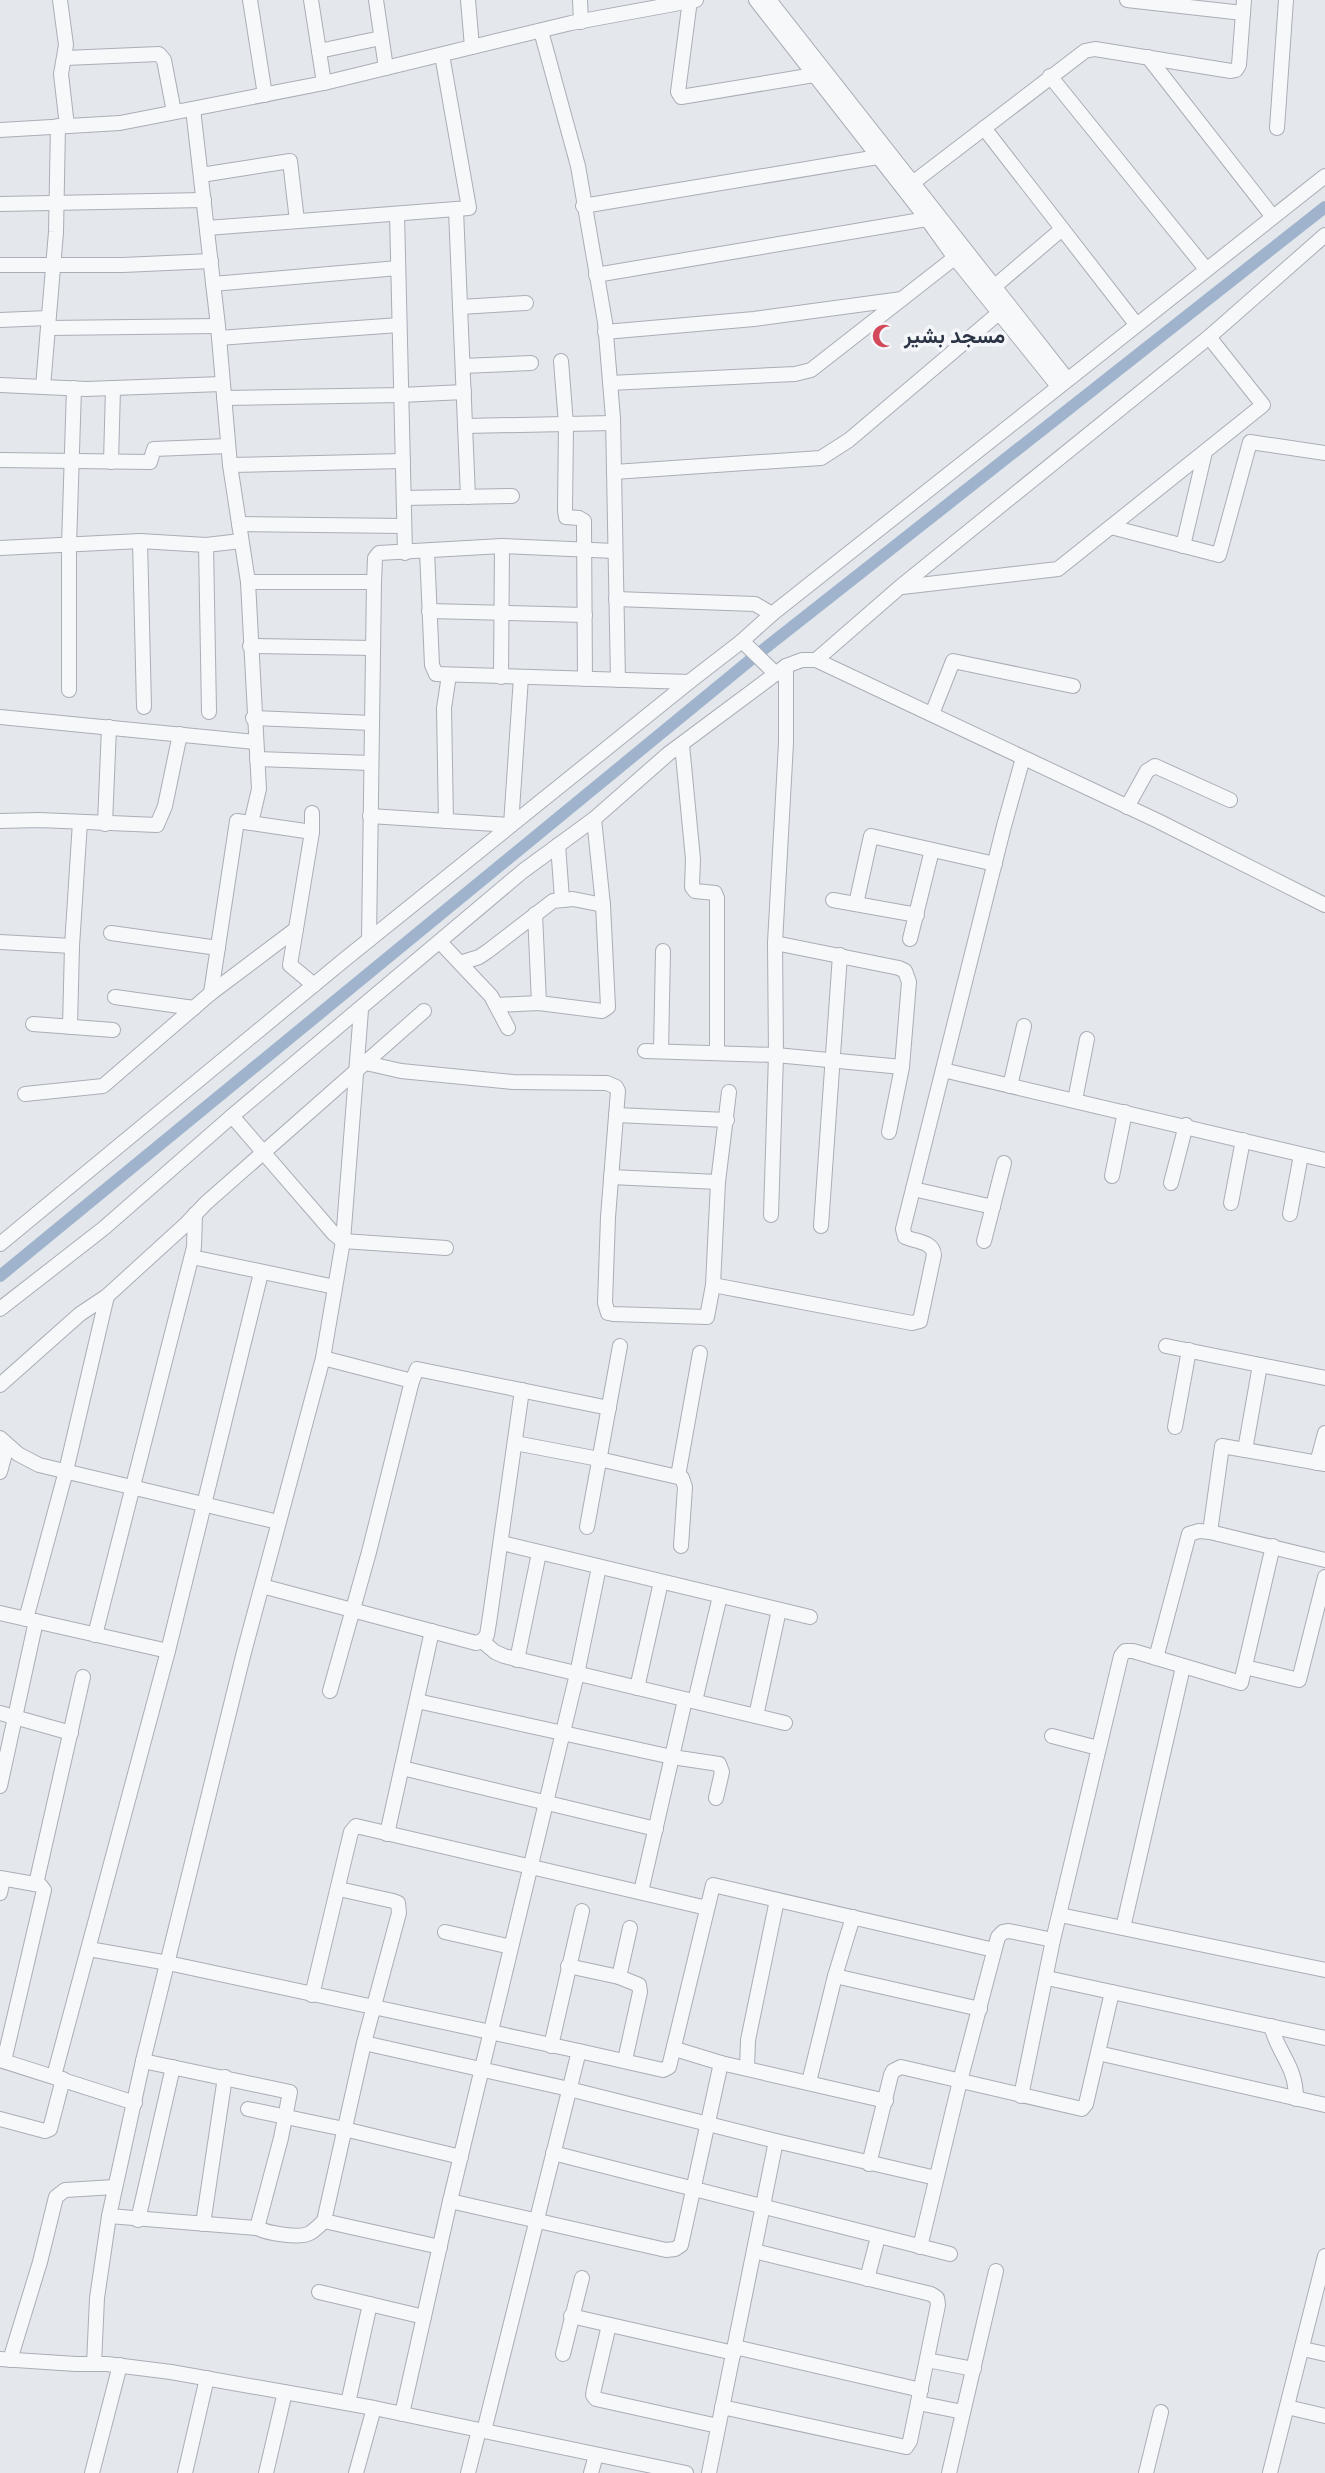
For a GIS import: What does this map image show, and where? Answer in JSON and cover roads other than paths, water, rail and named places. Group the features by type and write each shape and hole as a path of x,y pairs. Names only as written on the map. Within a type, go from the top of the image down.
{"street":[{"path":"43,387 63,126 61,74 66,37 60,0"},
{"path":"250,0 265,95"},
{"path":"311,0 324,83"},
{"path":"376,0 386,68"},
{"path":"468,0 472,47"},
{"path":"580,0 581,22"},
{"path":"0,130 120,123 324,83 541,30 692,0 678,92 681,97 814,75"},
{"path":"756,0 814,75 883,153"},
{"path":"769,0 932,215 1000,312 1063,382"},
{"path":"909,186 1050,76 1089,50 1236,70 1239,65 1244,7 1127,0"},
{"path":"1277,128 1286,0"},
{"path":"541,30 572,141 606,332 613,423 618,680"},
{"path":"319,51 381,38"},
{"path":"65,58 159,54 164,60 174,112"},
{"path":"207,228 469,208 442,55"},
{"path":"1148,57 1273,217"},
{"path":"1050,76 1206,270"},
{"path":"193,109 211,261 230,465 248,582 253,718 259,789 251,823"},
{"path":"984,128 1136,324"},
{"path":"583,206 883,153"},
{"path":"201,175 290,161 297,221"},
{"path":"0,1244 688,682 745,644 772,614 1325,176"},
{"path":"0,204 57,205 204,200"},
{"path":"456,210 468,497"},
{"path":"397,214 405,553"},
{"path":"596,275 932,215"},
{"path":"995,286 1062,229"},
{"path":"816,660 900,587 1209,337 1325,235"},
{"path":"960,254 995,286 1063,382"},
{"path":"610,383 805,372 818,366 960,254"},
{"path":"0,265 123,265 211,261"},
{"path":"213,284 398,268"},
{"path":"606,332 754,319 904,299"},
{"path":"460,307 526,303"},
{"path":"614,472 821,458 849,440 1000,312"},
{"path":"0,320 218,332 399,325"},
{"path":"900,587 1058,569 1205,452 1263,405 1209,337"},
{"path":"561,362 566,424 566,517 584,521 585,679"},
{"path":"463,366 531,363"},
{"path":"0,385 401,395 464,392"},
{"path":"69,690 69,545 74,388"},
{"path":"111,462 113,388"},
{"path":"465,426 613,423"},
{"path":"1111,527 1219,555 1250,442 1325,453"},
{"path":"0,460 150,462 154,449 228,446"},
{"path":"1183,545 1205,452"},
{"path":"230,465 403,461"},
{"path":"404,498 512,496"},
{"path":"239,524 404,526"},
{"path":"140,541 144,707"},
{"path":"0,548 140,541 206,545 242,541"},
{"path":"206,545 209,712"},
{"path":"369,940 376,555 502,546 615,551"},
{"path":"501,677 502,546"},
{"path":"427,551 432,665 436,674 688,682"},
{"path":"248,582 374,582"},
{"path":"616,599 755,604 772,614"},
{"path":"429,611 585,615"},
{"path":"745,644 777,669 786,743 775,943 776,1055 771,1215"},
{"path":"250,646 373,648"},
{"path":"0,1309 104,1228 232,1116 523,871 594,819 777,669 802,660 816,660 932,714 1325,905"},
{"path":"932,714 953,661 1073,686"},
{"path":"446,821 444,708 449,676"},
{"path":"511,825 521,677"},
{"path":"0,717 255,742"},
{"path":"253,718 372,723"},
{"path":"105,824 109,727"},
{"path":"0,821 157,825 165,806 180,734"},
{"path":"682,745 693,859 692,887 698,891 715,893 717,898 717,1053"},
{"path":"713,1285 917,1323 922,1317 934,1255 930,1245 902,1234 1023,758"},
{"path":"257,759 371,763"},
{"path":"1126,807 1147,771 1155,766 1230,800"},
{"path":"312,813 312,832 290,965 314,985"},
{"path":"370,816 511,825"},
{"path":"496,1004 538,1003 602,1011 608,1007 603,905 594,819"},
{"path":"211,993 237,821 312,832"},
{"path":"70,1027 80,822"},
{"path":"856,904 871,836 995,864"},
{"path":"558,845 562,899"},
{"path":"910,939 932,850"},
{"path":"460,962 479,957 553,901 562,899 603,905"},
{"path":"832,900 917,915"},
{"path":"535,915 538,1003"},
{"path":"25,1094 103,1086 211,993 296,929"},
{"path":"111,933 218,948"},
{"path":"440,942 496,1004 508,1028"},
{"path":"0,943 72,946"},
{"path":"775,943 900,968 908,975 902,1067 889,1132"},
{"path":"661,1051 663,951"},
{"path":"821,1226 840,956"},
{"path":"115,998 194,1008"},
{"path":"94,2364 97,2298 109,2216 143,2061 243,1656 323,1358 343,1241 361,1067 360,1010"},
{"path":"0,1385 80,1314 107,1296 195,1214 424,1011"},
{"path":"33,1024 113,1030"},
{"path":"1010,1086 1024,1026"},
{"path":"1075,1100 1087,1040"},
{"path":"645,1051 776,1055 902,1067"},
{"path":"361,1067 513,1082 614,1085 618,1091 605,1303 608,1312 704,1318 708,1315 713,1285 718,1182 729,1092"},
{"path":"943,1070 1186,1125 1325,1160"},
{"path":"1112,1176 1125,1112"},
{"path":"616,1115 727,1121"},
{"path":"232,1116 343,1241 446,1248"},
{"path":"1171,1183 1186,1125"},
{"path":"1231,1203 1243,1140"},
{"path":"1290,1214 1301,1155"},
{"path":"984,1241 1004,1163"},
{"path":"611,1177 718,1182"},
{"path":"913,1189 993,1207"},
{"path":"95,1634 192,1257 195,1214"},
{"path":"192,1257 335,1287"},
{"path":"0,2119 45,2131 50,2129 59,2077 89,1949 167,1651 261,1273"},
{"path":"0,1785 16,1716 31,1620 107,1296"},
{"path":"587,1527 620,1346"},
{"path":"1166,1346 1325,1378"},
{"path":"1175,1426 1189,1350"},
{"path":"677,1476 699,1353"},
{"path":"323,1358 412,1381"},
{"path":"1245,1450 1260,1365"},
{"path":"330,1691 417,1369 608,1408"},
{"path":"262,1586 476,1643 482,1642 487,1635 502,1543 522,1390"},
{"path":"1210,1532 1222,1446 1321,1464 1325,1433"},
{"path":"0,1472 4,1442 32,1462 278,1522"},
{"path":"515,1443 682,1478 685,1487 681,1546"},
{"path":"1156,1658 1186,1539 1192,1532 1210,1532 1325,1560"},
{"path":"502,1543 810,1617"},
{"path":"1021,2096 1053,1940 1122,1653 1133,1651 1241,1683 1273,1546"},
{"path":"517,1660 539,1553"},
{"path":"402,2414 544,1803 577,1674 599,1567"},
{"path":"1245,1667 1299,1680 1325,1577"},
{"path":"637,1688 662,1582"},
{"path":"641,1892 672,1757 720,1596"},
{"path":"756,1716 779,1610"},
{"path":"0,1613 167,1651"},
{"path":"387,1834 432,1631"},
{"path":"482,1642 495,1652 517,1660 785,1723"},
{"path":"1123,1928 1183,1667"},
{"path":"36,1884 83,1677"},
{"path":"417,1701 672,1757 719,1764 722,1772 716,1798"},
{"path":"0,1713 71,1733"},
{"path":"1052,1736 1098,1748"},
{"path":"402,1768 656,1829"},
{"path":"312,1995 353,1828 360,1826 707,1908"},
{"path":"1,1883 36,1884 43,1886 44,1890 2,2060 135,2103"},
{"path":"89,1949 167,1963 490,2034 667,2069 675,2049 713,1885 994,1950"},
{"path":"109,2216 257,2228 264,2232 300,2235 309,2234 324,2221 364,2043 400,1908 398,1903 393,1901 339,1889"},
{"path":"747,2068 748,2040 777,1900"},
{"path":"551,2046 582,1911"},
{"path":"1060,1915 1325,1970"},
{"path":"809,2082 835,1976 853,1917"},
{"path":"619,1977 630,1928"},
{"path":"920,2247 960,2081 999,1937 1009,1930 1053,1940"},
{"path":"445,1932 511,1947"},
{"path":"568,1966 619,1977 640,1987 625,2060"},
{"path":"835,1976 980,2009"},
{"path":"1047,1978 1325,2038"},
{"path":"869,2164 891,2075 901,2067 1082,2109 1086,2104 1112,1992"},
{"path":"1270,2026 1279,2049 1291,2066 1296,2082 1296,2099"},
{"path":"364,2043 569,2089 869,2164 936,2178"},
{"path":"675,2049 721,2063 886,2101"},
{"path":"468,2473 482,2431 579,2051"},
{"path":"1098,2053 1325,2105"},
{"path":"143,2061 290,2092 257,2228"},
{"path":"450,2201 666,2250 675,2249 681,2245 721,2063"},
{"path":"138,2220 173,2067"},
{"path":"203,2224 225,2077"},
{"path":"248,2109 461,2157"},
{"path":"709,2473 776,2141"},
{"path":"553,2153 950,2254"},
{"path":"115,2188 65,2190 56,2197 40,2262 5,2359 120,2365 207,2378 374,2407 686,2473"},
{"path":"324,2221 440,2247"},
{"path":"867,2279 878,2237"},
{"path":"722,2407 902,2448 910,2441 927,2360 938,2305 937,2298 931,2294 754,2251"},
{"path":"1270,2473 1325,2256"},
{"path":"949,2473 996,2271"},
{"path":"563,2354 582,2278"},
{"path":"319,2292 424,2317"},
{"path":"348,2403 370,2304"},
{"path":"571,2316 734,2350 919,2397 963,2412"},
{"path":"610,2325 594,2389 593,2395 596,2399 718,2426"},
{"path":"1303,2349 1325,2354"},
{"path":"927,2360 974,2369"},
{"path":"92,2473 120,2365"},
{"path":"185,2473 207,2378"},
{"path":"266,2473 285,2392"},
{"path":"356,2473 374,2407"},
{"path":"1287,2407 1325,2416"},
{"path":"1146,2473 1161,2412"},
{"path":"591,2473 596,2455"}],"waterway":[{"path":"0,1276 754,657 1325,207"}],"place":[{"name":"مسجد بشیر","path":"884,336"}]}
